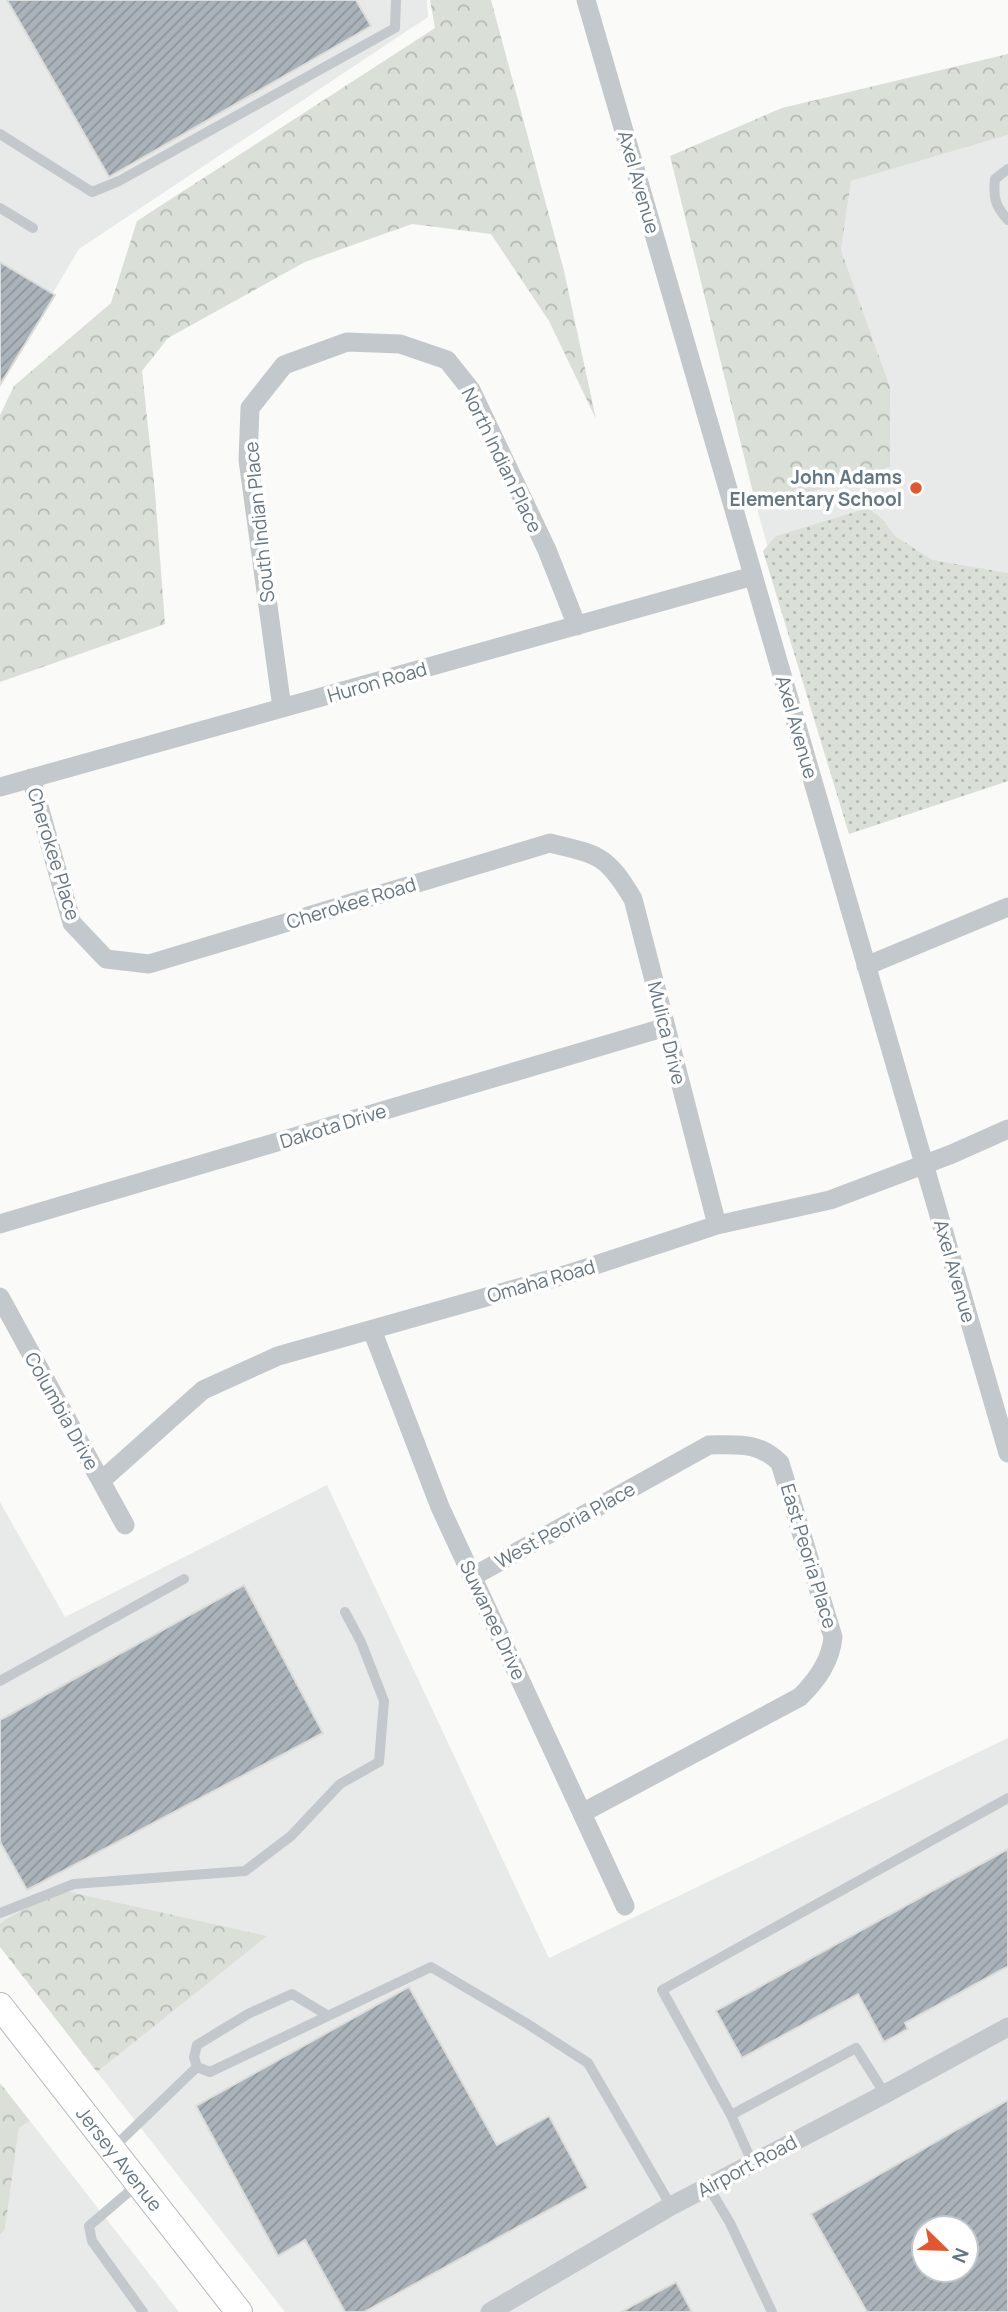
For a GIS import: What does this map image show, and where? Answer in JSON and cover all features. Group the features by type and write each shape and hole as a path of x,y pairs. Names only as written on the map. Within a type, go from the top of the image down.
{"main road":[{"name":"Jersey Avenue","path":"0,2006 239,2312"}],"street":[{"name":"Axel Avenue","path":"586,0 1008,1453"},
{"name":"South Indian Place","path":"282,708 248,460 250,408 284,365 347,342 383,344"},
{"name":"North Indian Place","path":"383,344 400,344 447,360 471,390 547,550 577,626"},
{"name":"Huron Road","path":"0,787 753,576"},
{"name":"Cherokee Place","path":"31,778 72,923 106,958"},
{"name":"Cherokee Road","path":"106,958 149,964 550,843 594,854"},
{"name":"Mulica Drive","path":"594,854 616,871 633,899 717,1226"},
{"path":"866,966 1008,907"},
{"name":"Dakota Drive","path":"0,1224 666,1027"},
{"name":"Omaha Road","path":"101,1481 203,1390 278,1356 568,1274 717,1226 830,1200 1008,1129"},
{"name":"Columbia Drive","path":"0,1297 125,1525"},
{"name":"Suwanee Drive","path":"372,1330 440,1507 625,1906"},
{"name":"East Peoria Place","path":"582,1813 800,1697 825,1666 832,1650 833,1637 780,1462 762,1448 709,1445 657,1473"},
{"name":"West Peoria Place","path":"472,1577 657,1473"},
{"name":"Airport Road","path":"490,2312 671,2206 1008,2026"}],"lane":[{"path":"0,134 92,192 119,181 395,28 396,0"},
{"path":"1008,169 995,179 994,191 996,206 1008,220"},
{"path":"0,208 33,228"},
{"path":"0,1681 184,1579"},
{"path":"0,1913 74,1884 245,1871 291,1836 340,1784 379,1762 384,1701 345,1612"},
{"path":"752,2162 731,2115 662,1990 1008,1798"},
{"path":"197,2067 210,2072 430,1967 588,2063 671,2206"},
{"path":"197,2067 194,2057 197,2045 248,2014 292,1994 327,2015"},
{"path":"731,2115 856,2048 885,2094"},
{"path":"111,2149 197,2067"},
{"path":"138,2184 89,2226 92,2241 143,2312"},
{"path":"708,2186 730,2223 772,2312"}],"shaded area":[{"path":"0,0 427,0 428,17 79,249 0,382"},
{"name":"John Adams Elementary School","path":"1008,135 1008,781 849,834 757,509 890,467 890,387 841,250 851,181"},
{"path":"327,1485 549,1958 1008,1738 1008,2312 285,2312 97,2072 266,1936 57,1889 0,1923 0,1502 65,1617"},
{"path":"30,2121 179,2312 0,2312 0,2235 5,2229 19,2128"}],"green space":[{"path":"430,0 491,0 564,271 596,419 549,321 491,234 412,224 305,262 168,338 142,371 165,624 0,682 0,415 14,386 111,303 137,221 435,28"},
{"path":"1008,54 1008,135 851,181 841,250 890,387 890,467 757,509 670,156 782,108"},
{"path":"868,508 882,519 895,536 932,560 1008,573 1008,781 849,834 763,551 776,536"},
{"path":"57,1889 267,1936 97,2072 0,1947 0,1923"},
{"path":"0,2083 30,2121 19,2128 5,2229 0,2235"}],"building":[{"path":"7,0 356,0 371,26 109,177"},
{"path":"0,262 55,295 0,385"},
{"path":"244,1585 323,1733 27,1890 0,1842 0,1720"},
{"path":"1008,1849 1008,1966 905,2023 908,2029 884,2042 858,1994 742,2058 716,2011"},
{"path":"409,1987 497,2145 549,2116 588,2188 364,2312 345,2312 305,2240 278,2256 196,2106"},
{"path":"1008,2100 1008,2312 867,2312 811,2214"},
{"path":"676,2282 692,2312 621,2312"}],"place":[{"name":"John Adams Elementary School","path":"916,488"}]}
